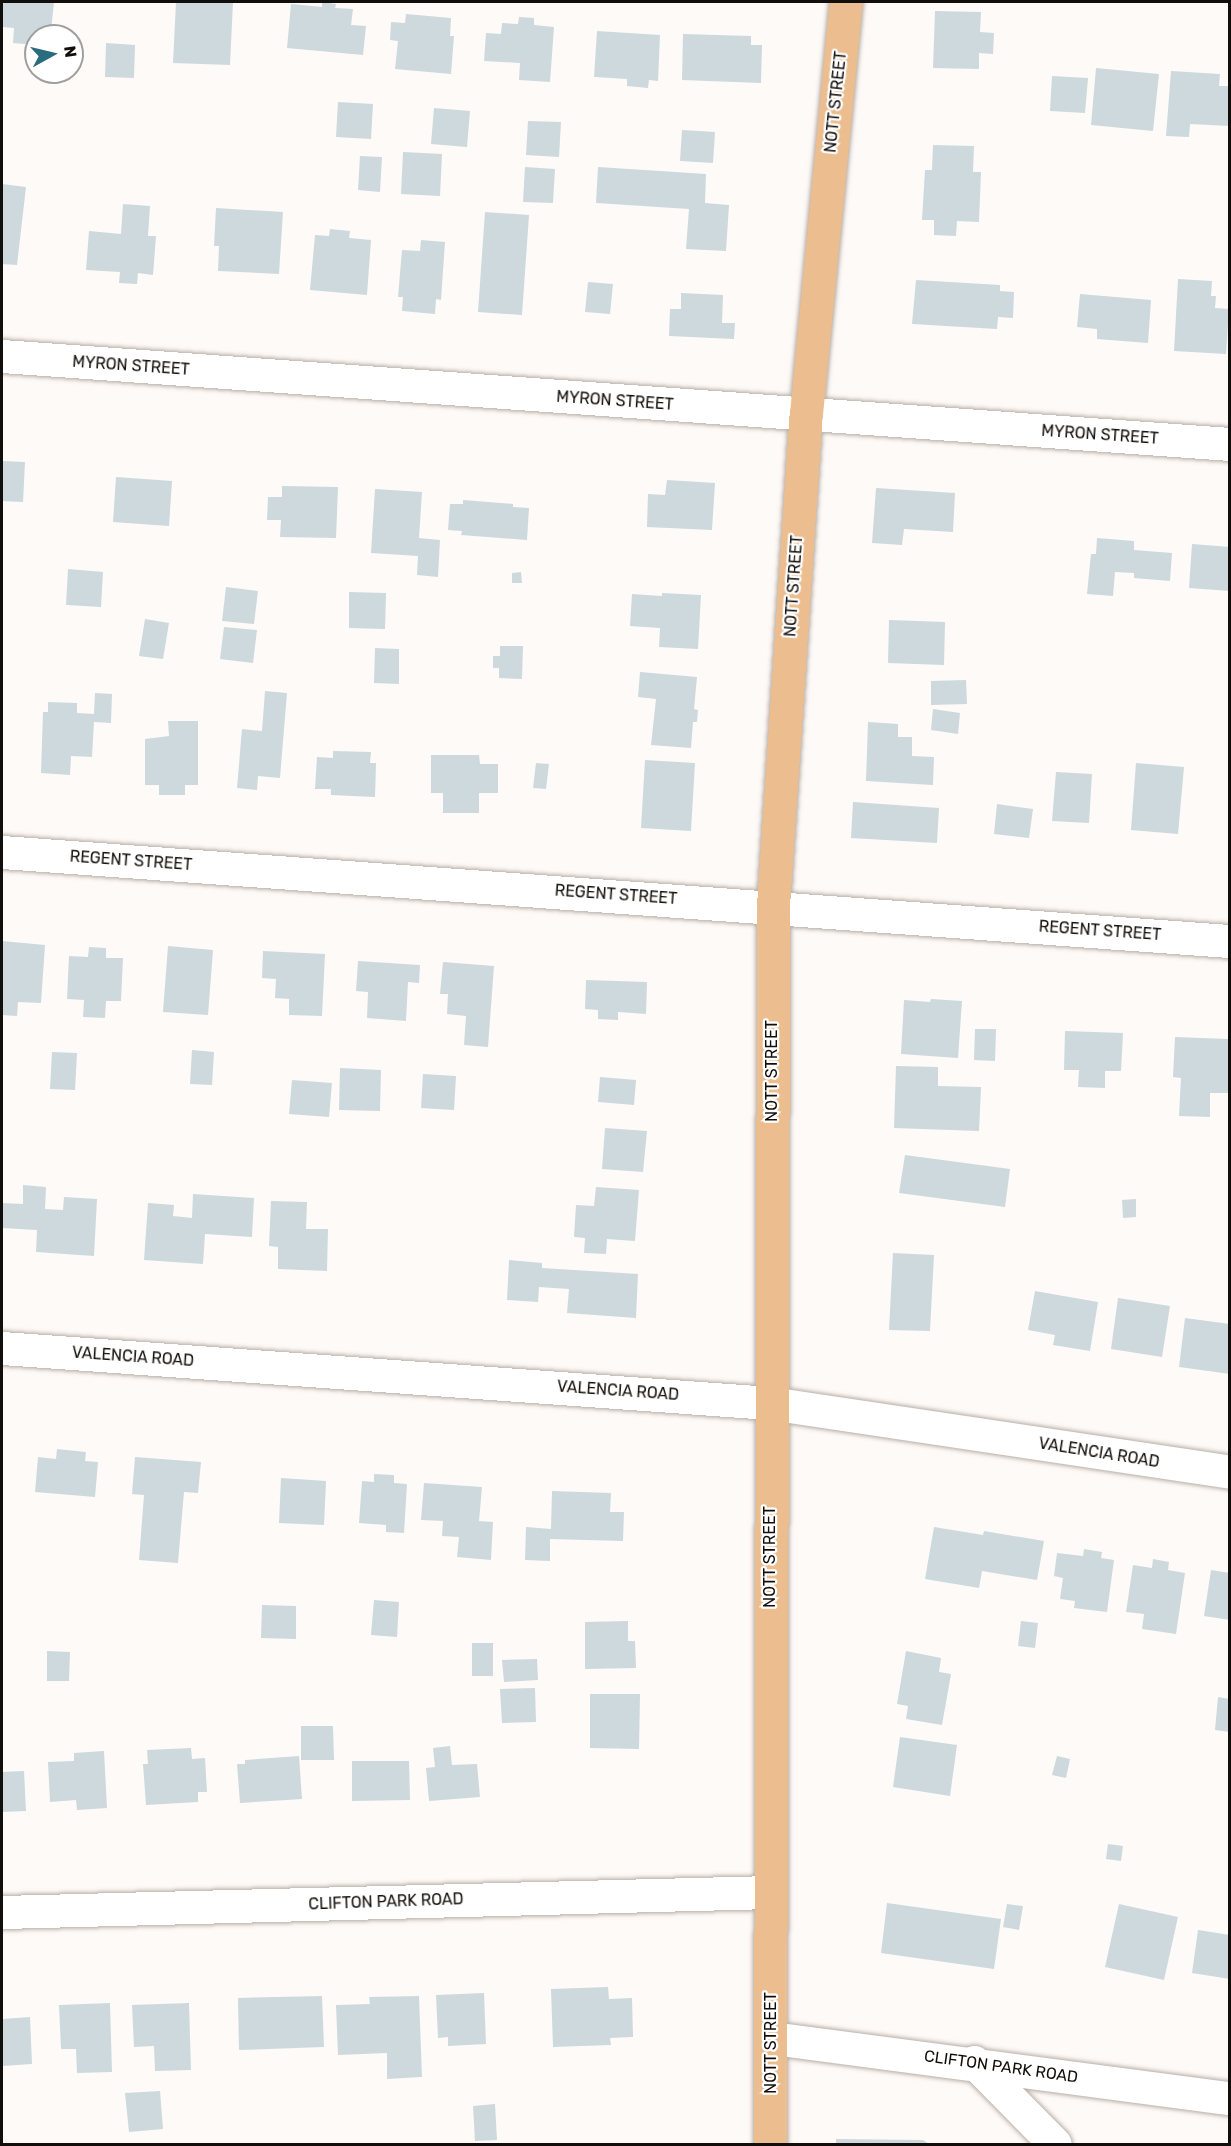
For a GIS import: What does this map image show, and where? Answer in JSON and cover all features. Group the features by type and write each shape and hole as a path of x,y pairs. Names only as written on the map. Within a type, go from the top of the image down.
{"main road":[{"name":"NOTT STREET","path":"770,2145 772,2038 770,1403 772,906 806,414 846,2"}],"street":[{"name":"MYRON STREET","path":"2,357 1230,444"},
{"name":"REGENT STREET","path":"2,852 772,906 1230,941"},
{"name":"VALENCIA ROAD","path":"2,1348 770,1403 1230,1472"},
{"name":"CLIFTON PARK ROAD","path":"2,1912 771,1892"},
{"name":"CLIFTON PARK ROAD","path":"772,2038 974,2062 1230,2098"},
{"path":"974,2062 1055,2145"}],"building":[{"path":"2,2 54,2 52,24 24,24 24,44 13,43 14,28 2,27"},
{"path":"176,2 233,2 230,65 173,63"},
{"path":"322,2 336,4 335,8 353,9 351,25 366,26 363,55 287,48 291,4 322,7"},
{"path":"935,11 981,12 980,32 994,33 993,54 979,53 979,69 933,68"},
{"path":"406,14 451,18 450,36 454,36 451,74 395,69 398,41 390,40 391,22 405,23"},
{"path":"519,17 534,18 534,25 554,27 550,82 519,80 520,63 484,61 486,33 501,34 502,23 518,24"},
{"path":"597,31 660,35 658,81 649,80 648,88 627,86 627,79 594,77"},
{"path":"683,34 751,36 751,45 762,45 761,83 682,80"},
{"path":"106,43 135,45 134,78 105,77"},
{"path":"1096,68 1159,74 1153,131 1091,125"},
{"path":"1171,71 1220,74 1219,86 1230,86 1230,126 1190,124 1189,137 1166,136"},
{"path":"1052,76 1088,78 1085,113 1050,111"},
{"path":"338,102 373,104 371,139 336,137"},
{"path":"434,108 470,111 467,147 431,144"},
{"path":"528,121 561,122 559,157 526,155"},
{"path":"682,130 715,132 713,163 680,161"},
{"path":"933,145 974,146 973,172 981,172 979,222 957,221 956,236 934,235 934,220 922,220 925,170 932,170"},
{"path":"403,152 442,154 440,196 401,194"},
{"path":"360,156 382,157 380,192 358,190"},
{"path":"525,167 555,169 553,203 523,202"},
{"path":"598,167 706,174 705,203 729,205 726,251 686,249 689,209 596,203"},
{"path":"2,184 26,187 17,265 2,264"},
{"path":"123,204 150,206 148,236 156,236 153,275 138,273 137,284 119,283 120,272 86,270 89,231 121,234"},
{"path":"216,208 283,212 279,274 218,271 219,246 214,246"},
{"path":"485,212 529,215 522,315 478,312"},
{"path":"330,229 350,231 349,238 371,240 367,295 310,290 315,235 329,236"},
{"path":"421,240 445,242 441,300 436,299 435,314 402,311 403,297 398,297 402,250 420,251"},
{"path":"1178,279 1212,281 1211,296 1216,296 1215,308 1229,309 1226,354 1174,351"},
{"path":"916,280 1000,285 1000,291 1014,292 1013,318 998,317 997,329 912,324"},
{"path":"588,282 613,284 610,314 585,312"},
{"path":"681,293 723,295 722,323 735,323 734,339 669,336 670,309 681,309"},
{"path":"1080,294 1151,300 1148,343 1097,339 1097,329 1077,327"},
{"path":"2,461 25,462 23,502 2,501"},
{"path":"116,477 172,481 169,526 113,522"},
{"path":"667,480 715,483 712,530 647,527 648,494 665,495"},
{"path":"282,486 338,487 336,538 280,537 281,520 267,520 268,497 282,497"},
{"path":"876,488 955,493 953,532 904,529 902,545 872,543"},
{"path":"375,489 422,492 419,538 440,540 438,577 417,575 418,556 371,553"},
{"path":"463,500 513,504 513,507 529,508 527,540 461,535 462,531 448,530 450,504 463,504"},
{"path":"1097,538 1134,541 1134,550 1172,553 1170,581 1134,578 1134,573 1115,572 1113,596 1087,594 1091,554 1096,554"},
{"path":"1192,544 1230,547 1230,591 1189,588"},
{"path":"68,569 103,572 101,607 66,605"},
{"path":"521,572 522,583 512,583 512,573"},
{"path":"226,587 258,591 254,624 222,621"},
{"path":"349,592 386,593 385,629 349,628"},
{"path":"662,593 701,595 698,649 659,647 660,628 630,626 632,594 662,596"},
{"path":"145,619 169,623 163,659 139,656"},
{"path":"889,620 945,622 944,665 888,663"},
{"path":"224,627 257,630 253,663 220,659"},
{"path":"500,646 523,646 522,679 499,678 499,668 493,668 493,656 500,656"},
{"path":"375,648 399,649 399,684 374,683"},
{"path":"640,672 697,677 694,709 698,710 697,722 693,722 691,748 651,745 656,699 638,697"},
{"path":"966,680 967,704 931,705 931,681"},
{"path":"265,691 287,693 280,778 258,776 257,790 237,788 242,729 262,731"},
{"path":"95,693 112,694 111,723 94,722 92,757 71,756 70,775 41,773 43,712 48,712 48,702 77,703 77,713 94,714"},
{"path":"933,709 960,713 958,734 931,730"},
{"path":"168,721 198,721 198,785 185,785 185,795 159,795 159,785 145,785 145,739 169,736"},
{"path":"868,722 898,724 898,737 912,737 912,756 934,757 933,785 866,781"},
{"path":"333,751 371,752 370,763 376,763 375,797 331,795 331,789 315,789 317,757 333,758"},
{"path":"431,755 479,755 480,764 498,764 498,793 479,793 479,813 443,813 443,793 431,793"},
{"path":"645,760 695,763 691,831 641,828"},
{"path":"536,763 549,764 546,789 533,788"},
{"path":"1136,763 1184,767 1178,834 1131,830"},
{"path":"1056,772 1092,774 1089,823 1052,821"},
{"path":"853,802 939,808 937,843 851,838"},
{"path":"997,804 1033,809 1029,838 994,834"},
{"path":"2,941 45,945 41,1003 18,1002 17,1016 2,1015"},
{"path":"168,946 213,950 208,1015 163,1012"},
{"path":"89,947 106,948 106,958 123,958 121,1001 106,1001 105,1018 83,1017 84,1000 67,999 69,956 88,957"},
{"path":"263,951 325,954 322,1016 289,1015 289,999 275,998 276,979 262,978"},
{"path":"358,961 420,965 419,983 408,982 406,1021 367,1018 368,992 356,991"},
{"path":"443,962 494,966 488,1047 464,1045 466,1016 447,1014 448,994 440,994"},
{"path":"586,980 647,982 646,1014 618,1012 618,1020 598,1019 598,1010 585,1009"},
{"path":"931,999 962,1001 958,1058 901,1054 904,1000 930,1002"},
{"path":"975,1029 996,1029 995,1061 974,1060"},
{"path":"1065,1031 1123,1033 1121,1071 1105,1071 1105,1088 1078,1087 1079,1070 1064,1070"},
{"path":"1175,1037 1228,1039 1230,1093 1210,1093 1210,1117 1179,1116 1181,1078 1173,1077"},
{"path":"192,1050 214,1052 212,1085 190,1084"},
{"path":"52,1052 77,1053 75,1090 50,1089"},
{"path":"896,1066 938,1067 938,1086 981,1087 979,1131 894,1128"},
{"path":"340,1068 381,1070 380,1111 339,1110"},
{"path":"423,1074 456,1076 454,1110 421,1108"},
{"path":"600,1077 636,1080 634,1105 598,1102"},
{"path":"292,1080 332,1083 329,1117 289,1114"},
{"path":"605,1128 647,1131 643,1172 602,1169"},
{"path":"905,1155 1010,1169 1005,1207 899,1193"},
{"path":"23,1185 46,1187 45,1209 63,1210 64,1197 97,1199 94,1256 36,1252 37,1230 2,1228 2,1203 23,1204"},
{"path":"596,1187 639,1190 635,1241 607,1239 606,1254 584,1253 585,1238 574,1237 576,1205 594,1206"},
{"path":"193,1194 254,1198 252,1237 205,1234 203,1264 144,1260 148,1203 174,1205 173,1216 192,1218"},
{"path":"1136,1199 1136,1217 1123,1218 1122,1200"},
{"path":"271,1201 307,1202 306,1229 328,1229 327,1271 278,1269 278,1247 269,1246"},
{"path":"893,1253 934,1255 930,1331 889,1330"},
{"path":"509,1260 542,1263 542,1268 638,1274 636,1318 567,1313 569,1289 539,1287 538,1302 507,1300"},
{"path":"1035,1291 1098,1302 1090,1351 1053,1345 1055,1335 1028,1330"},
{"path":"1118,1298 1170,1306 1162,1357 1111,1349"},
{"path":"1185,1318 1230,1324 1230,1374 1179,1367"},
{"path":"57,1449 86,1452 85,1461 98,1462 95,1497 35,1492 38,1457 56,1459"},
{"path":"135,1457 201,1462 198,1493 184,1492 178,1563 139,1560 144,1495 132,1494"},
{"path":"374,1474 394,1475 394,1483 407,1484 404,1533 386,1532 386,1525 359,1523 362,1481 374,1482"},
{"path":"281,1478 326,1481 324,1525 279,1523"},
{"path":"424,1483 482,1487 479,1521 493,1522 491,1560 457,1557 459,1537 442,1536 443,1521 421,1520"},
{"path":"552,1491 611,1493 610,1512 624,1512 623,1541 550,1539 550,1561 525,1560 526,1527 551,1529"},
{"path":"934,1527 983,1535 984,1531 1044,1541 1037,1580 982,1571 979,1588 925,1579"},
{"path":"1084,1549 1102,1552 1101,1558 1114,1560 1107,1612 1074,1608 1075,1601 1060,1599 1063,1578 1054,1576 1057,1553 1083,1556"},
{"path":"1153,1559 1169,1562 1168,1570 1185,1573 1176,1634 1142,1629 1144,1614 1126,1612 1133,1565 1152,1568"},
{"path":"1211,1570 1230,1573 1230,1620 1204,1616"},
{"path":"374,1600 399,1602 397,1637 371,1635"},
{"path":"262,1605 296,1606 296,1639 261,1638"},
{"path":"628,1621 628,1641 635,1641 636,1668 585,1669 585,1622"},
{"path":"1021,1621 1038,1623 1035,1648 1018,1646"},
{"path":"472,1643 493,1643 493,1676 472,1676"},
{"path":"47,1651 70,1652 69,1681 47,1681"},
{"path":"906,1651 941,1658 939,1672 951,1674 942,1725 906,1719 908,1706 897,1704"},
{"path":"537,1659 538,1680 504,1682 502,1660"},
{"path":"535,1688 536,1722 502,1723 500,1689"},
{"path":"590,1694 640,1694 639,1749 590,1748"},
{"path":"1218,1697 1230,1699 1230,1732 1215,1730"},
{"path":"301,1726 333,1726 334,1760 301,1760"},
{"path":"900,1737 957,1745 950,1796 893,1787"},
{"path":"450,1746 452,1765 477,1764 480,1797 429,1801 426,1768 435,1767 433,1748"},
{"path":"191,1748 192,1759 205,1758 207,1792 198,1792 198,1802 146,1805 143,1764 148,1764 147,1750"},
{"path":"104,1751 107,1808 77,1810 76,1800 50,1802 48,1762 74,1761 74,1753"},
{"path":"299,1756 302,1799 240,1803 237,1764 245,1764 245,1760"},
{"path":"1057,1756 1070,1759 1066,1778 1052,1775"},
{"path":"352,1761 409,1761 410,1800 352,1801"},
{"path":"24,1771 26,1811 2,1812 2,1772"},
{"path":"1108,1844 1123,1846 1121,1861 1106,1859"},
{"path":"887,1903 1001,1919 994,1969 881,1953"},
{"path":"1007,1904 1023,1906 1019,1930 1003,1927"},
{"path":"1119,1904 1178,1917 1164,1980 1105,1967"},
{"path":"1198,1930 1230,1935 1230,1979 1192,1973"},
{"path":"608,1987 609,1999 632,1998 633,2037 610,2038 611,2045 553,2047 551,1989"},
{"path":"484,1993 486,2044 448,2046 448,2037 438,2038 436,1995"},
{"path":"322,1996 324,2047 239,2050 238,1998"},
{"path":"419,1996 422,2077 387,2079 387,2053 338,2055 336,2005 370,2004 369,1997"},
{"path":"110,2003 112,2072 77,2073 76,2049 61,2049 59,2005"},
{"path":"189,2003 191,2070 155,2071 154,2046 134,2047 132,2005"},
{"path":"30,2017 32,2064 2,2066 2,2019"},
{"path":"160,2091 163,2129 129,2132 125,2093"},
{"path":"495,2104 497,2140 475,2141 473,2106"},
{"path":"836,2139 923,2140 929,2144 836,2144"}]}
